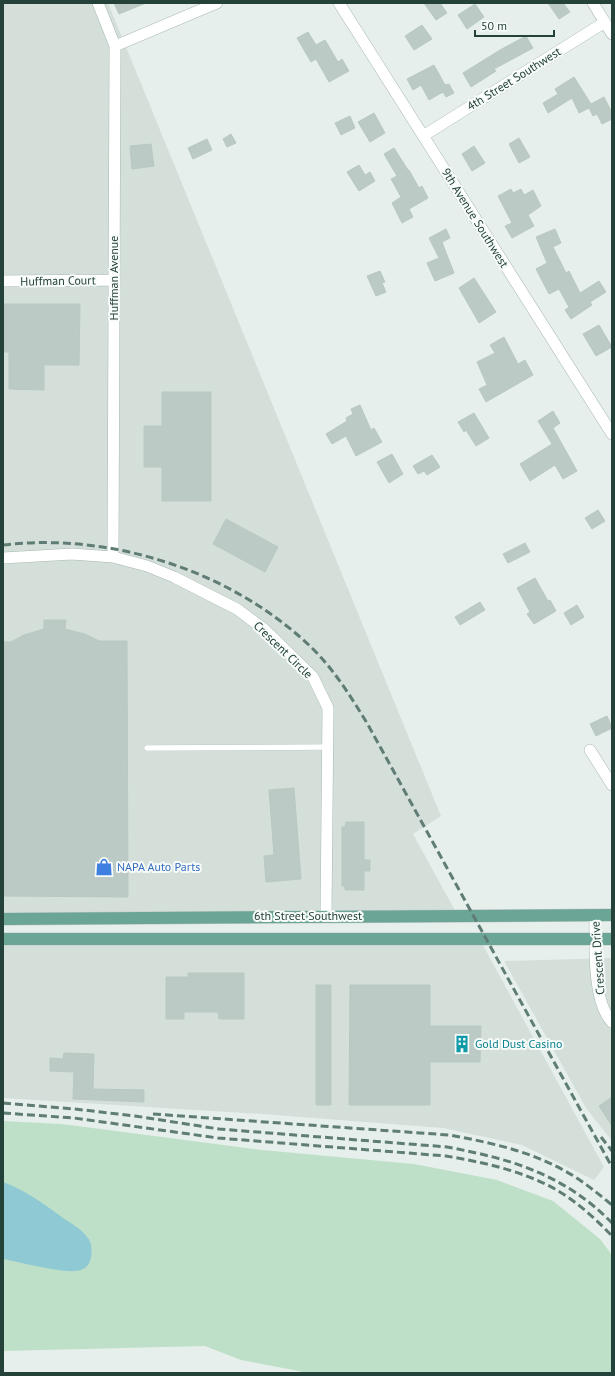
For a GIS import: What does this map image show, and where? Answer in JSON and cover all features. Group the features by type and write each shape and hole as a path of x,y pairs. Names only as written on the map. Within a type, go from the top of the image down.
{"main road":[{"name":"6th Street Southwest","path":"3,919 612,915"},
{"name":"6th Street Southwest","path":"3,939 612,939"}],"street":[{"name":"Huffman Avenue","path":"98,3 115,46 113,557"},
{"path":"115,46 217,3"},
{"name":"9th Avenue Southwest","path":"339,3 612,434"},
{"path":"593,3 612,34"},
{"name":"4th Street Southwest","path":"423,136 605,22"},
{"name":"Huffman Court","path":"3,281 114,280"},
{"name":"Crescent Circle","path":"3,558 72,554 113,557 147,566 187,583 237,609 266,630 313,677 328,708 326,916"},
{"path":"590,750 612,785"},
{"name":"Crescent Drive","path":"594,915 598,984 602,1005 612,1022"}],"lane":[{"path":"147,748 327,747"}],"shaded area":[{"path":"3,3 108,3 441,816 413,834 458,916 3,918"},
{"path":"479,938 604,1167 594,1180 522,1145 443,1128 262,1114 3,1098 3,940"},
{"path":"612,958 612,1141 586,1108 504,961"}],"green space":[{"path":"3,1121 62,1124 262,1150 414,1164 497,1180 553,1201 600,1239 612,1255 612,1373 304,1373 241,1360 205,1346 3,1351"}],"water":[{"path":"3,1182 34,1198 76,1226 85,1234 91,1244 91,1259 87,1267 81,1270 65,1271 43,1268 3,1259"}],"building":[{"path":"114,3 146,3 119,14"},
{"path":"424,3 440,3 447,13 436,20"},
{"path":"548,3 563,3 570,12 559,19"},
{"path":"475,4 484,17 467,29 458,15"},
{"path":"422,25 432,39 414,50 405,36"},
{"path":"308,32 316,45 325,40 338,62 342,59 349,71 329,82 316,59 311,62 297,38"},
{"path":"526,36 533,48 494,69 496,71 471,87 463,73"},
{"path":"434,65 445,85 449,84 454,93 446,97 443,92 429,100 421,85 413,90 407,79"},
{"path":"574,77 591,104 604,97 612,113 612,119 602,124 597,114 593,116 589,108 579,113 572,98 548,113 543,103 558,94 555,89"},
{"path":"374,113 385,133 370,142 358,122"},
{"path":"350,116 355,128 341,135 335,123"},
{"path":"231,134 236,143 227,147 223,139"},
{"path":"519,138 530,157 519,163 509,144"},
{"path":"207,139 212,150 193,159 188,148"},
{"path":"151,144 154,166 132,169 130,146"},
{"path":"474,146 485,163 472,171 462,154"},
{"path":"394,148 419,188 422,186 428,198 409,209 413,217 402,223 392,203 401,197 391,179 397,176 384,154"},
{"path":"359,165 365,175 370,172 375,181 359,191 347,172"},
{"path":"511,189 513,193 521,189 524,195 533,190 541,206 528,215 534,226 512,238 505,226 512,223 498,196"},
{"path":"446,229 450,238 442,242 454,273 435,281 427,263 439,258 429,238"},
{"path":"555,229 561,243 553,247 566,273 569,271 580,293 599,281 606,292 590,302 592,305 571,319 565,310 569,307 559,289 549,294 536,269 547,263 536,237"},
{"path":"380,271 385,282 382,283 386,292 376,296 367,276"},
{"path":"474,278 496,312 479,323 459,288"},
{"path":"3,304 80,304 79,365 44,365 44,390 9,389 9,352 3,352"},
{"path":"599,325 612,347 596,356 583,334"},
{"path":"504,337 518,364 525,360 533,375 486,402 479,389 487,385 477,362 495,353 490,345"},
{"path":"162,392 211,392 211,501 162,501 162,467 144,467 144,426 162,426"},
{"path":"360,405 371,430 374,428 382,442 356,456 346,436 332,444 326,434 347,421 346,418 353,414 351,409"},
{"path":"553,411 560,423 553,428 577,471 563,479 555,465 530,481 520,464 552,444 538,421"},
{"path":"474,413 489,438 476,446 466,430 464,432 458,422"},
{"path":"392,454 403,474 389,483 377,462"},
{"path":"432,455 440,467 427,475 424,471 418,474 413,466"},
{"path":"598,510 605,521 592,529 585,518"},
{"path":"226,519 278,547 265,572 213,544"},
{"path":"525,543 530,552 508,563 503,554"},
{"path":"535,578 548,601 550,600 556,611 534,624 527,614 530,612 517,588"},
{"path":"480,602 485,610 460,625 455,617"},
{"path":"577,605 584,617 571,625 564,613"},
{"path":"44,620 66,620 65,629 85,634 99,641 127,641 128,897 3,896 3,642 11,642 24,635 44,629"},
{"path":"607,716 612,728 596,736 590,724"},
{"path":"294,788 301,879 266,882 264,856 274,855 269,790"},
{"path":"346,822 364,822 364,860 370,860 370,871 364,871 364,890 345,890 345,886 342,886 342,827 345,827"},
{"path":"188,973 244,973 244,1019 219,1019 218,1012 184,1012 184,1019 166,1019 166,977 188,977"},
{"path":"316,985 331,985 331,1105 316,1105"},
{"path":"350,985 430,985 430,1026 481,1026 480,1062 430,1062 430,1105 349,1105"},
{"path":"64,1053 94,1054 93,1089 144,1090 144,1102 73,1099 74,1072 50,1071 50,1058 63,1059"},
{"path":"612,1097 612,1126 599,1106"}],"railway":[{"path":"3,545 45,543 87,545 129,552 170,563 209,579 247,598 282,622 321,657 336,675 367,723 612,1167"},
{"path":"3,1103 135,1116 219,1129 447,1147 494,1157 556,1181 594,1206 612,1223"},
{"path":"3,1113 74,1118 218,1138 446,1156 474,1161 516,1172 555,1189 585,1210 612,1236"},
{"path":"153,1114 449,1135 494,1144 552,1164 577,1178 612,1205"},
{"path":"601,1137 612,1151"}],"place":[{"name":"NAPA Auto Parts","path":"104,867"},
{"name":"Gold Dust Casino","path":"462,1044"}]}
